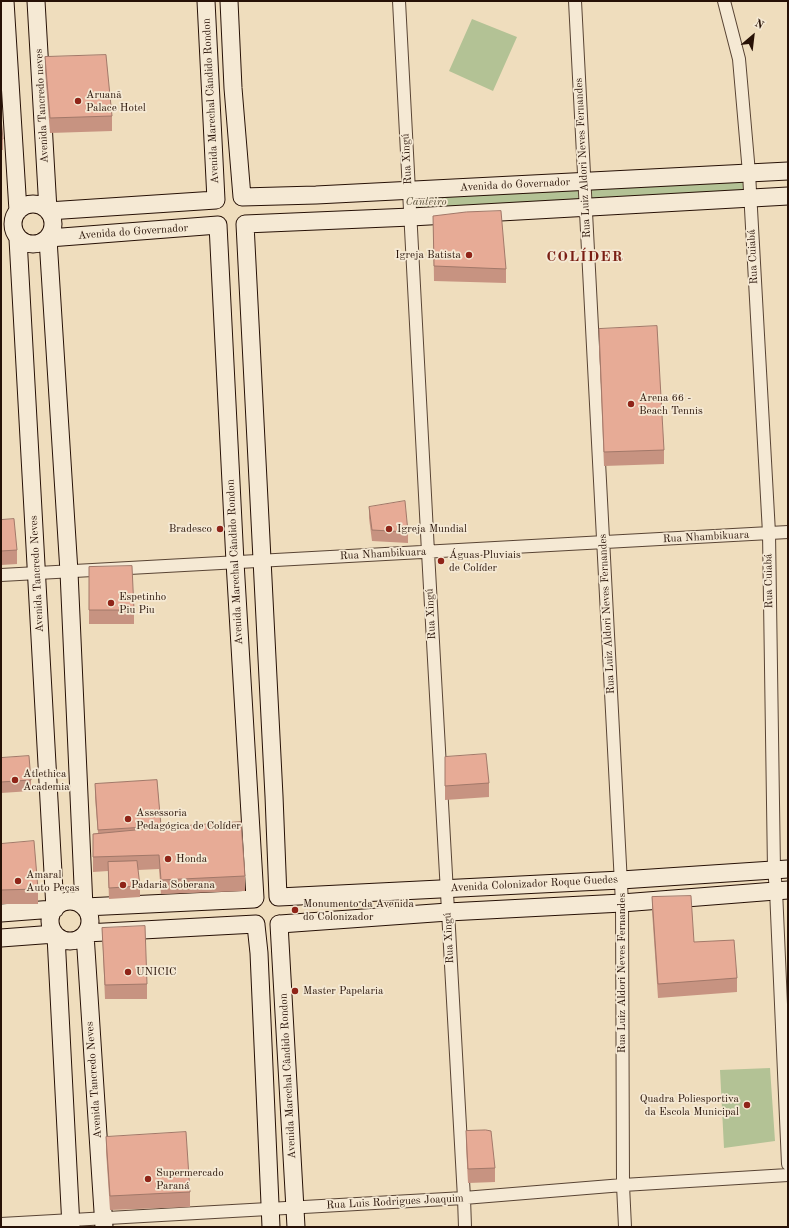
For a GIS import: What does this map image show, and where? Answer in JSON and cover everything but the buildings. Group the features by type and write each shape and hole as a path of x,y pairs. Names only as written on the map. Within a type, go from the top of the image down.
{"street":[{"path":"5,1 12,212 13,218 12,225 14,232 12,238 29,245 36,245 43,243 52,234 53,227 51,215 42,206 28,204 12,212"},
{"name":"Avenida Tancredo neves","path":"36,1 48,211"},
{"name":"Avenida Marechal Cândido Rondon","path":"206,1 216,200"},
{"name":"Avenida Marechal Cândido Rondon","path":"229,1 234,96 242,197"},
{"name":"Rua Xingú","path":"399,1 465,1227"},
{"name":"Rua Luiz Aldori Neves Fernandes","path":"575,1 622,903 623,1185 625,1227"},
{"name":"Rua Cuiabá","path":"724,1 739,59 749,173 769,533 782,890 788,1164"},
{"name":"Avenida do Governador","path":"242,197 316,195 788,171"},
{"path":"48,211 216,200 225,194 237,194 246,201 249,207 248,219 245,224 235,230 223,229 218,225 212,211 216,200"},
{"path":"245,224 411,217 788,196"},
{"path":"245,224 279,897 285,907 285,913 280,924"},
{"name":"Avenida Marechal Cândido Rondon","path":"218,225 254,898"},
{"name":"Avenida do Governador","path":"48,238 218,225"},
{"name":"Avenida Tancredo Neves","path":"12,238 37,574 54,909"},
{"path":"1,938 56,935 68,940 75,940 86,934 90,923 88,912 85,907 69,572 48,238"},
{"name":"Rua Nhambikuara","path":"1,575 788,532"},
{"name":"Avenida Colonizador Roque Guedes","path":"279,897 621,880 781,869"},
{"path":"86,934 256,925 265,929 270,929 280,924 448,912 622,903 782,890"},
{"path":"71,1223 56,935 50,922 54,909 63,902 69,901 75,901 85,907 254,898 263,893 269,893 279,897"},
{"path":"254,898 249,909 252,920 256,925"},
{"path":"1,913 54,909"},
{"name":"Avenida Marechal Cândido Rondon","path":"280,924 296,1227"},
{"name":"Avenida Marechal Cândido Rondon","path":"256,925 272,1227"},
{"name":"Avenida Tancredo Neves","path":"86,934 103,1223"},
{"name":"Rua Luis Rodrigues Joaquim","path":"1,1224 103,1223 295,1207 464,1198 623,1185 788,1175"}],"green space":[{"path":"472,19 517,37 493,91 449,71"},
{"path":"749,173 750,198 588,207 587,182"},
{"name":"Canteiro","path":"584,181 585,207 411,216 410,190"},
{"name":"Quadra Poliesportiva da Escola Municipal","path":"770,1068 775,1141 724,1148 720,1070"}],"place":[{"name":"Aruanã Palace Hotel","path":"78,101"},
{"name":"Igreja Batista","path":"469,255"},
{"name":"Arena 66 - Beach Tennis","path":"631,404"},
{"name":"Bradesco","path":"220,529"},
{"name":"Igreja Mundial","path":"389,529"},
{"name":"Águas Pluviais de Colíder","path":"441,561"},
{"name":"Espetinho Piu Piu","path":"111,603"},
{"name":"Atlethica Academia","path":"15,780"},
{"name":"Assessoria Pedagógica de Colíder","path":"128,819"},
{"name":"Honda","path":"168,859"},
{"name":"Amaral Auto Peças","path":"18,881"},
{"name":"Padaria Soberana","path":"123,885"},
{"name":"Monumento da Avenida do Colonizador","path":"295,910"},
{"name":"UNICIC","path":"128,972"},
{"name":"Master Papelaria","path":"295,991"},
{"name":"Quadra Poliesportiva da Escola Municipal","path":"747,1105"},
{"name":"Supermercado Paraná","path":"148,1179"}],"district":[{"name":"COLÍDER","path":"585,257"}]}
